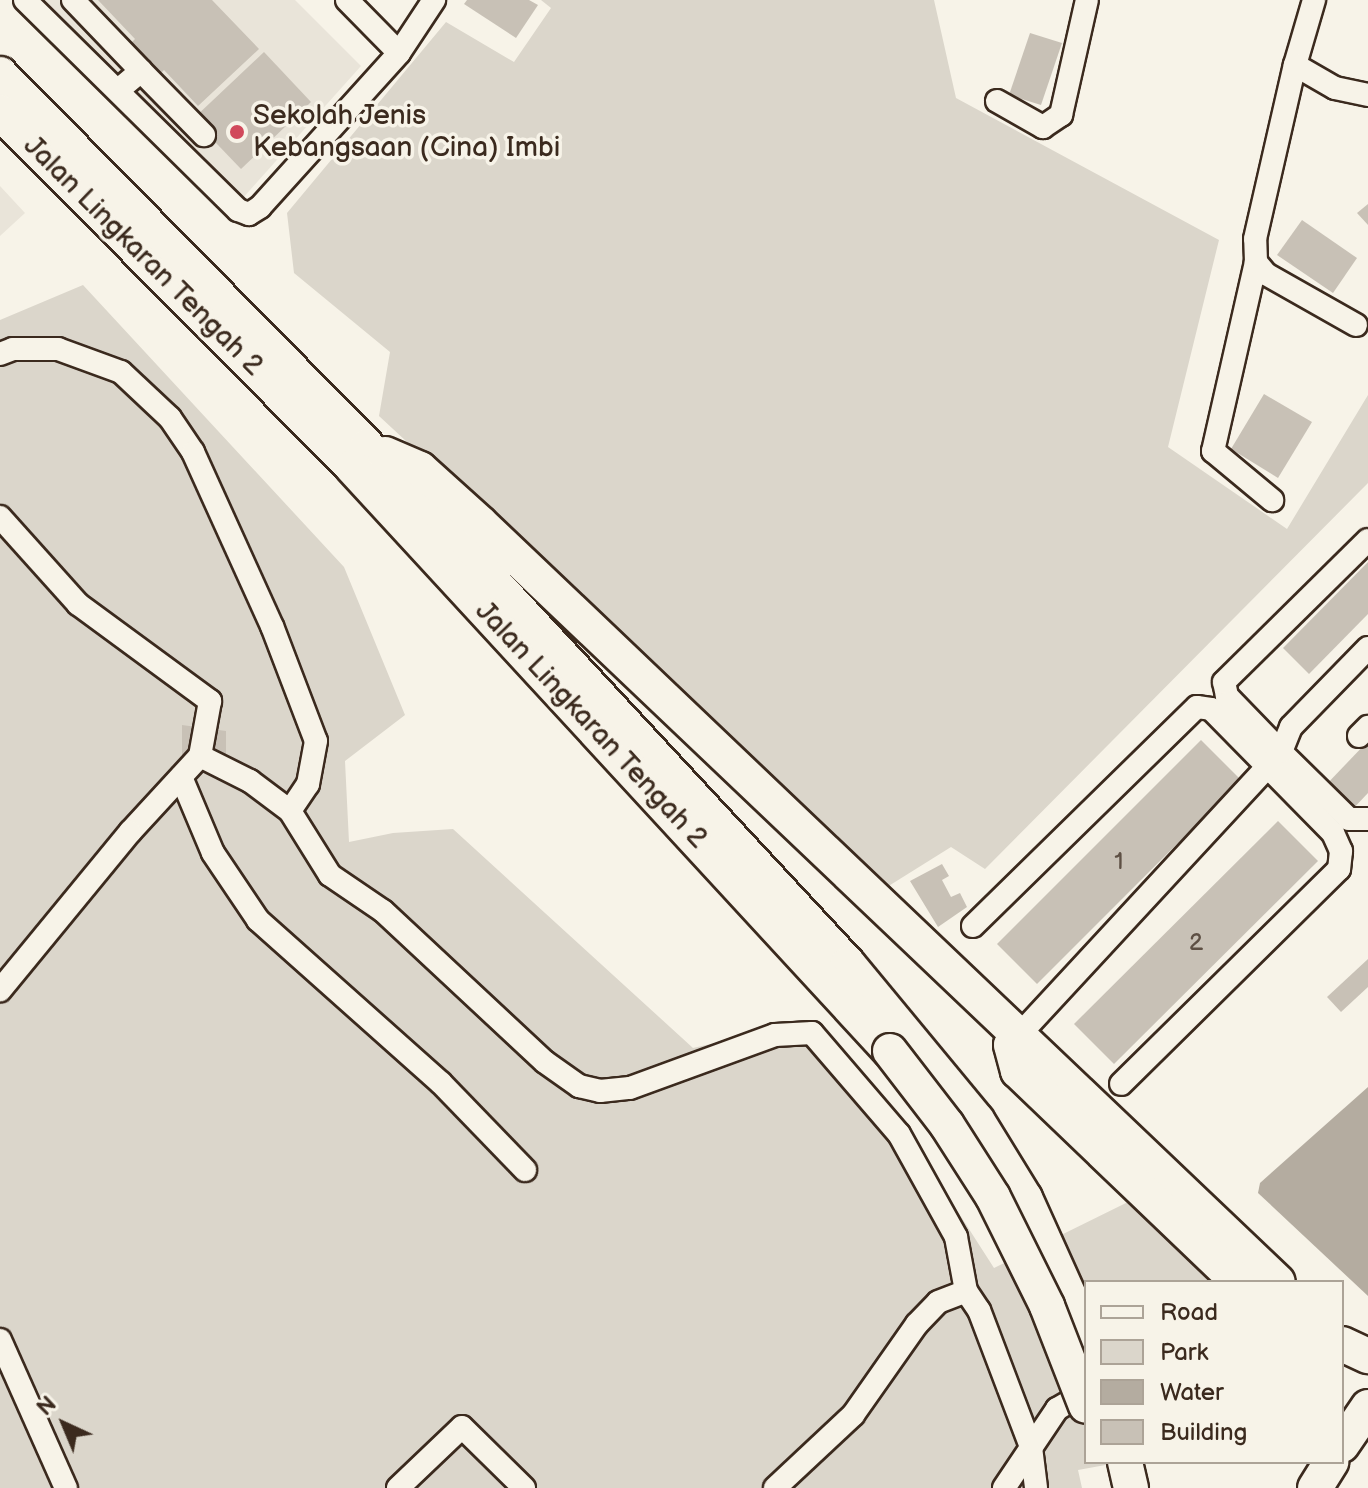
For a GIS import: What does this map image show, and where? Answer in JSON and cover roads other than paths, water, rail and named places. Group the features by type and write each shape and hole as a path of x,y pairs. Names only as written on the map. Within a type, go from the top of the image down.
{"highway":[{"name":"Jalan Lingkaran Tengah 2","path":"0,74 367,446 896,1039 993,1197 1047,1306 1084,1401"},
{"name":"Jalan Lingkaran Tengah 2","path":"0,112 352,467 896,1039 977,1120 1025,1198 1084,1329"},
{"path":"367,446 420,469 480,523 1276,1280"},
{"path":"1020,1034 1011,1045 1018,1071 1224,1277"},
{"path":"1344,1345 1368,1356"},
{"path":"1344,1442 1368,1407"},
{"path":"1102,1464 1108,1488"},
{"path":"1125,1464 1131,1488"},
{"path":"1315,1488 1330,1464"}],"street":[{"path":"25,0 238,210 249,214 260,207 399,53 434,0"},
{"path":"73,0 204,135"},
{"path":"347,0 399,53"},
{"path":"997,101 1043,127 1061,115 1087,0"},
{"path":"1272,500 1213,451 1256,262 1255,239 1295,65 1314,0"},
{"path":"1295,65 1335,88 1368,95"},
{"path":"118,90 141,71"},
{"path":"1256,262 1266,274 1356,325"},
{"path":"0,354 13,349 58,349 121,372 170,418 193,452 272,626 316,741 308,784 290,811"},
{"path":"0,517 78,604 210,701 200,756 0,990"},
{"path":"1121,1084 1339,869 1341,851 1333,833 1227,696 1224,682 1368,540"},
{"path":"1020,1034 1275,760 1291,727 1368,648"},
{"path":"973,926 1197,707 1211,709 1349,819 1368,819"},
{"path":"200,756 250,781 290,811 330,875 383,911 545,1062 579,1086 600,1091 630,1088 775,1035 812,1033 899,1134 956,1237 966,1291 979,1310 1031,1447 1036,1488"},
{"path":"181,777 213,853 258,920 441,1083 525,1170"},
{"path":"775,1488 853,1415 917,1324 938,1302 966,1291"},
{"path":"0,1340 66,1488"},
{"path":"1004,1488 1057,1409 1084,1393"},
{"path":"398,1488 462,1427 524,1488"}],"water":[{"path":"1368,1087 1368,1296 1258,1193 1260,1183"}],"place":[{"name":"Sekolah Jenis Kebangsaan (Cina) Imbi","path":"237,132"}]}
